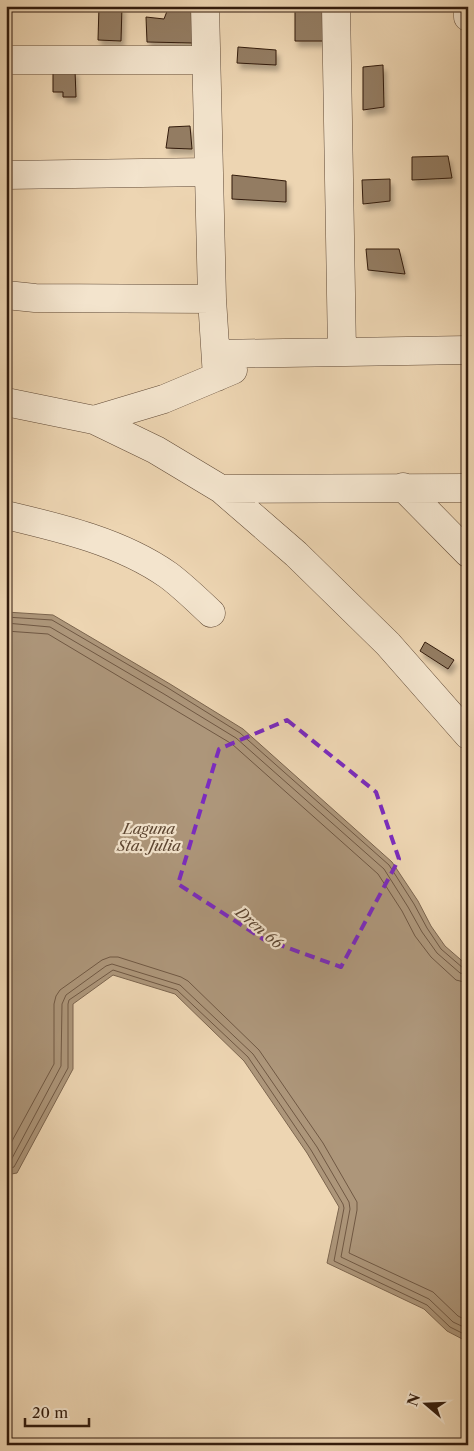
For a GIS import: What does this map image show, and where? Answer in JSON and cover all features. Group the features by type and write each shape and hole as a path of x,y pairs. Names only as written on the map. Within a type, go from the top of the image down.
{"street":[{"path":"205,6 212,299 216,365"},
{"path":"336,6 342,352"},
{"path":"468,6 468,17"},
{"path":"6,60 206,60"},
{"path":"6,175 209,172"},
{"path":"6,295 35,298 212,299"},
{"path":"94,420 164,399 216,365 275,352 468,350"},
{"path":"6,402 94,420 156,450 221,489 296,554 374,630 468,735"},
{"path":"403,487 468,553"},
{"path":"221,489 468,488"},
{"path":"6,515 46,525 116,547 168,575 211,613"}],"highlighted area":[{"path":"287,720 376,792 399,859 341,967 263,939 178,884 219,749"}],"water":[{"name":"Laguna Sta. Julia","path":"6,612 53,615 243,729 392,862 445,946 468,966 468,1342 447,1331 424,1309 327,1263 339,1207 307,1153 244,1061 175,994 113,975 73,1004 73,1069 17,1173 6,1175"}],"building":[{"path":"99,6 122,6 121,41 98,40"},
{"path":"169,6 192,6 194,43 147,42 146,17 164,19"},
{"path":"295,6 330,6 330,41 295,41"},
{"path":"238,47 276,50 276,65 237,63"},
{"path":"383,65 384,107 363,110 363,67"},
{"path":"53,70 75,70 76,97 63,97 63,92 53,92"},
{"path":"190,126 192,149 166,148 169,127"},
{"path":"448,156 452,178 412,180 412,157"},
{"path":"232,175 286,181 286,202 232,199"},
{"path":"390,179 390,201 363,204 362,180"},
{"path":"366,249 399,249 405,274 368,270"},
{"path":"425,642 454,660 448,669 420,651"}],"water label":[{"name":"Dren 66","path":"259,928"}]}
